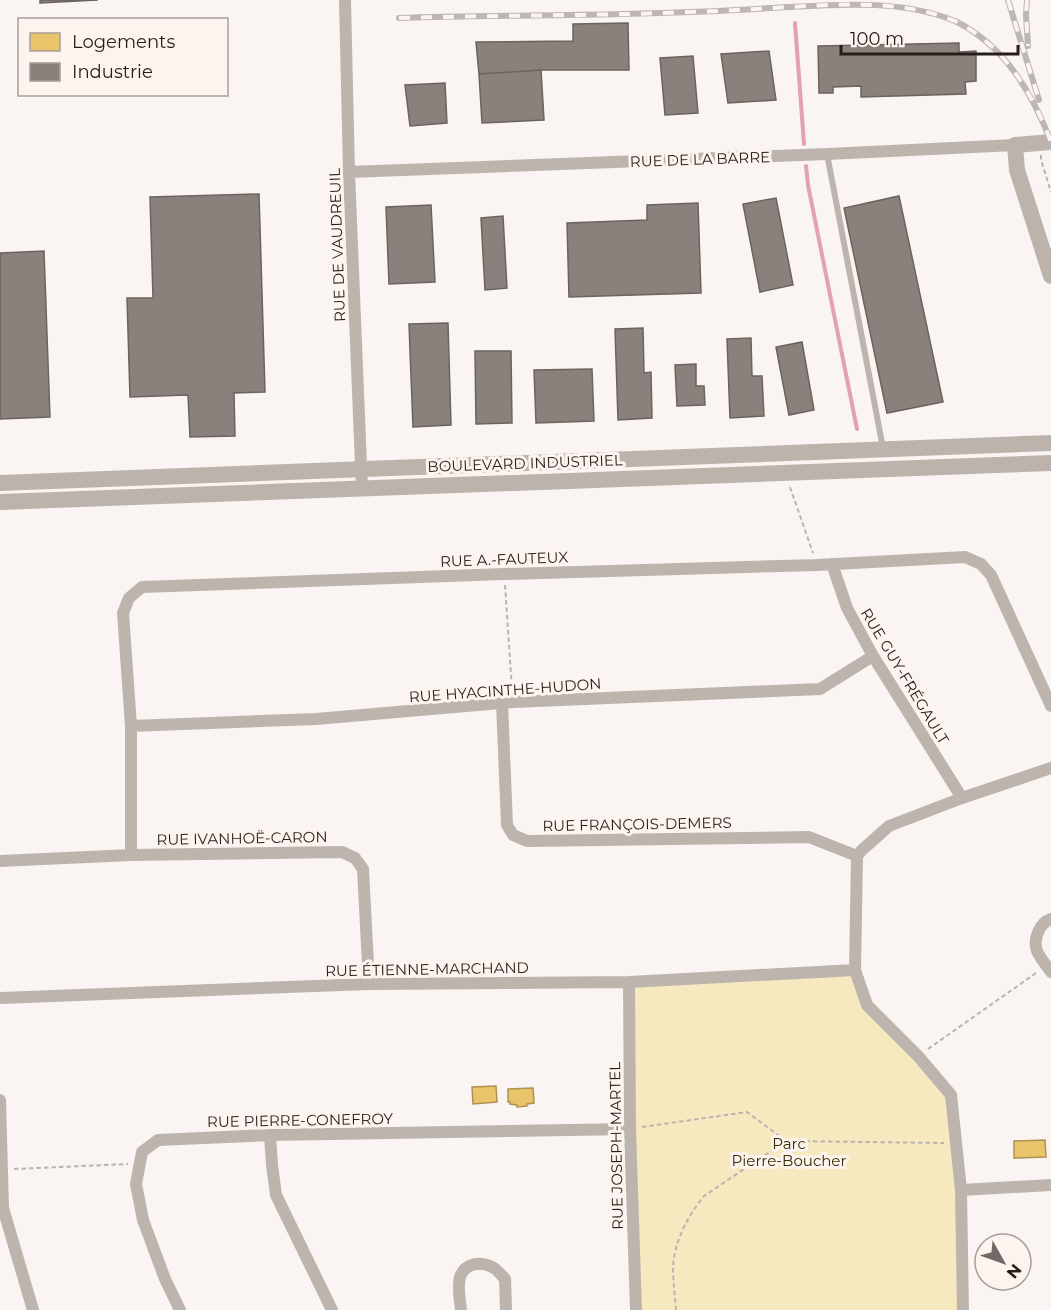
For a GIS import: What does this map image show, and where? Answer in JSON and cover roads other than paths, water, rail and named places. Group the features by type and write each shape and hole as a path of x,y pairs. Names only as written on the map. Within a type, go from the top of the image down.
{"street":[{"name":"RUE DE VAUDREUIL","path":"345,0 349,172 363,489"},
{"name":"RUE DE LA BARRE","path":"349,172 827,154 1046,143"},
{"path":"1015,145 1017,170 1051,276"},
{"name":"BOULEVARD INDUSTRIEL","path":"0,483 1051,442"},
{"path":"876,470 879,449"},
{"path":"825,451 826,472"},
{"path":"716,455 716,476"},
{"path":"602,480 603,460"},
{"path":"525,463 526,483"},
{"name":"BOULEVARD INDUSTRIEL","path":"0,502 1051,464"},
{"path":"477,485 478,465"},
{"path":"72,480 73,500"},
{"name":"RUE A.-FAUTEUX","path":"131,855 130,726 123,613 129,598 142,587 817,565 965,557 981,564 991,575 1051,706"},
{"name":"RUE GUY-FRÉGAULT","path":"832,564 847,608 873,656 962,798"},
{"name":"RUE HYACINTHE-HUDON","path":"130,726 316,719 507,702 820,689 873,656"},
{"name":"RUE FRANÇOIS-DEMERS","path":"507,702 507,825 513,835 527,841 809,837 857,856"},
{"path":"963,1310 961,1190 951,1095 918,1056 867,1005 855,970 857,856 889,826 1051,768"},
{"name":"RUE IVANHOË-CARON","path":"0,861 131,855 342,852 355,858 363,869 369,984"},
{"path":"1049,969 1037,951 1037,932 1051,919"},
{"name":"RUE ÉTIENNE-MARCHAND","path":"0,998 369,984 629,982 855,970"},
{"name":"RUE JOSEPH-MARTEL","path":"629,982 630,1129 636,1310"},
{"path":"0,1100 2,1208 33,1310"},
{"name":"RUE PIERRE-CONEFROY","path":"180,1310 165,1279 143,1221 136,1184 142,1152 158,1140 270,1135 630,1129"},
{"path":"270,1135 276,1195 332,1310"},
{"path":"961,1190 1051,1185"},
{"path":"461,1310 460,1276 467,1267 478,1263 494,1267 505,1280 506,1310"}],"lane":[{"path":"827,154 879,449"}],"waterway":[{"path":"795,23 804,144"},
{"path":"806,166 857,429"}],"railway":[{"path":"1008,0 1039,100"},
{"path":"1027,0 1028,46"},
{"path":"399,18 727,11 852,5 915,10 955,21 988,43 1002,57 1025,88 1051,142"}],"park label":[{"name":"Parc Pierre-Boucher","path":"789,1152"}]}
